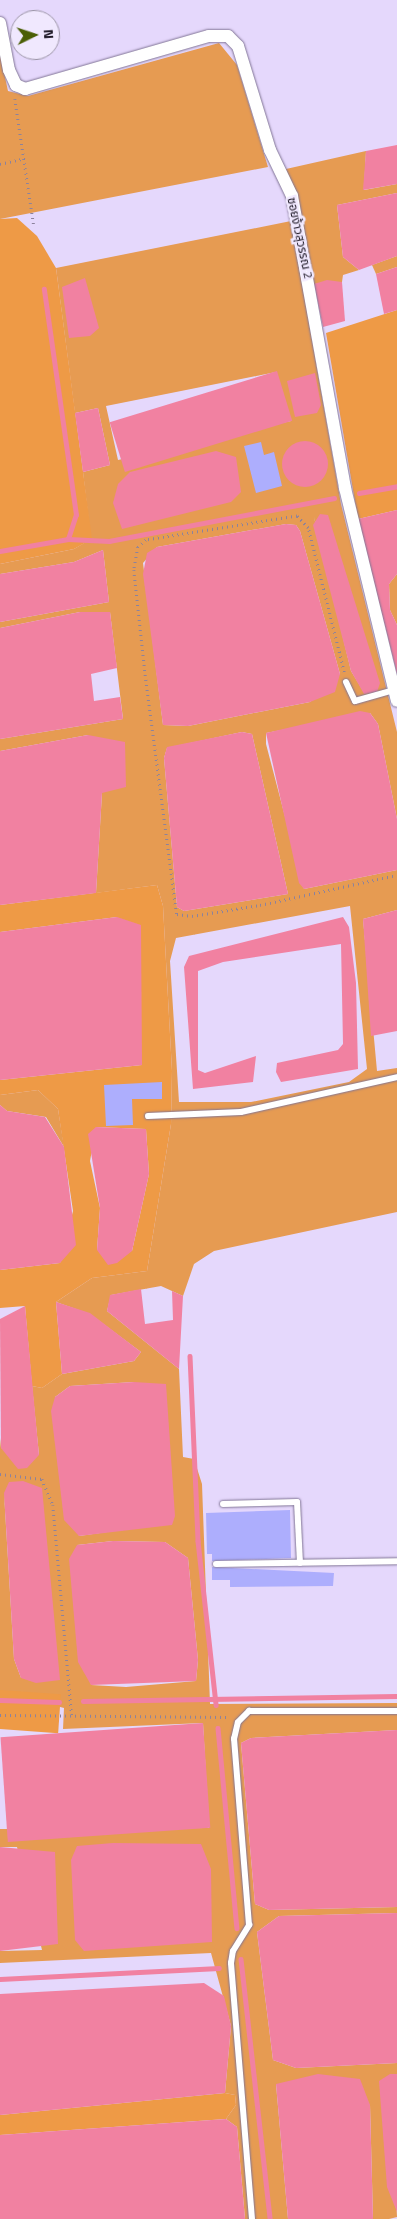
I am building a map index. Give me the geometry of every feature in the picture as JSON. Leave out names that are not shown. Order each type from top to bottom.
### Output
[{"type":"street","points":[[0,23],[8,70],[16,85]]},
{"type":"street","name":"ซอยง้าวสุวรรณ 2","points":[[16,85],[38,87],[209,36],[228,36],[238,46],[270,150],[292,196],[345,488],[396,696]]},
{"type":"lane","points":[[346,682],[355,701],[396,696]]},
{"type":"lane","points":[[148,1116],[241,1112],[397,1077]]},
{"type":"lane","points":[[223,1504],[297,1502],[300,1562]]},
{"type":"lane","points":[[216,1564],[397,1561]]},
{"type":"lane","points":[[252,2219],[231,1963],[233,1952],[249,1925],[234,1739],[243,1717],[249,1711],[397,1712]]},
{"type":"path","points":[[16,85],[14,112],[34,226]]},
{"type":"path","points":[[0,164],[22,159]]},
{"type":"path","points":[[346,682],[308,528],[297,516],[146,540],[138,547],[134,570],[177,914],[192,916],[260,905],[397,875]]},
{"type":"path","points":[[0,1474],[42,1479],[53,1506],[72,1716]]},
{"type":"path","points":[[0,1715],[243,1717]]},
{"type":"shaded area","points":[[219,43],[237,65],[268,167],[0,219],[0,54],[8,91],[28,96]]},
{"type":"shaded area","points":[[397,145],[397,184],[363,190],[366,151]]},
{"type":"shaded area","points":[[366,151],[364,190],[397,184],[397,193],[337,205],[343,257],[359,270],[343,275],[342,282],[314,284],[286,169]]},
{"type":"shaded area","points":[[397,193],[397,256],[359,270],[343,257],[337,205]]},
{"type":"shaded area","points":[[17,218],[37,236],[56,268],[92,539],[74,549],[0,564],[0,219]]},
{"type":"shaded area","points":[[291,221],[341,504],[397,732],[397,819],[378,724],[370,713],[266,733],[266,744],[304,889],[397,870],[397,910],[363,919],[377,1071],[397,1068],[397,1212],[214,1251],[194,1264],[183,1296],[161,1286],[111,1295],[107,1311],[179,1369],[183,1457],[194,1459],[202,1484],[210,1704],[397,1703],[397,1730],[251,1738],[241,1743],[255,1904],[269,1910],[397,1907],[397,1913],[279,1916],[257,1932],[273,2060],[296,2068],[397,2063],[397,2074],[390,2074],[397,2217],[389,2219],[373,2219],[370,2105],[276,2084],[288,2219],[245,2219],[237,2127],[226,2119],[236,2105],[235,2095],[225,2093],[231,2026],[211,1953],[0,1963],[0,1951],[42,1950],[17,1847],[0,1847],[0,1829],[209,1828],[203,1723],[63,1729],[64,1708],[0,1691],[0,1438],[1,1448],[39,1455],[32,1386],[42,1388],[62,1374],[134,1361],[141,1352],[90,1314],[56,1302],[92,1278],[147,1271],[171,1124],[172,1071],[163,906],[157,885],[96,893],[102,793],[88,735],[0,751],[0,739],[123,719],[110,612],[80,612],[0,628],[0,622],[109,602],[103,550],[74,562],[0,574],[0,564],[74,549],[91,539],[83,472],[110,465],[98,408],[75,413],[56,268]],"holes":[[[276,372],[291,421],[118,460],[106,406]],[[314,517],[365,694],[351,671]],[[286,524],[296,525],[300,531],[340,674],[310,702],[188,726],[163,725],[143,563],[157,547]],[[242,732],[252,734],[288,894],[184,911],[177,907],[164,758],[167,748]],[[350,906],[367,1069],[349,1082],[251,1102],[179,1102],[170,961],[176,938]],[[134,1382],[107,1532],[79,1536],[55,1397],[70,1386]],[[4,1493],[21,1678],[14,1659]],[[113,1541],[165,1542],[188,1558],[198,1660],[196,1681],[126,1687],[91,1685],[77,1545]]]},
{"type":"shaded area","points":[[397,256],[397,267],[376,274],[372,265]]},
{"type":"shaded area","points":[[397,267],[397,310],[384,314],[376,274]]},
{"type":"shaded area","points":[[85,278],[99,328],[90,336],[69,338],[62,287]]},
{"type":"shaded area","points":[[327,280],[342,282],[345,321],[323,327],[314,284]]},
{"type":"shaded area","points":[[397,310],[397,510],[358,519],[326,333]]},
{"type":"shaded area","points":[[277,371],[292,421],[125,472],[110,422]]},
{"type":"shaded area","points":[[315,373],[321,405],[317,413],[295,417],[287,381]]},
{"type":"shaded area","points":[[98,408],[110,465],[83,472],[75,413]]},
{"type":"shaded area","points":[[300,441],[310,441],[324,451],[328,464],[324,477],[318,483],[310,487],[300,487],[286,477],[282,469],[282,459],[292,445]]},
{"type":"shaded area","points":[[216,451],[236,457],[241,492],[231,502],[122,529],[113,503],[118,484],[130,472]]},
{"type":"shaded area","points":[[397,510],[397,574],[389,584],[390,610],[397,625],[397,674],[358,519]]},
{"type":"shaded area","points":[[320,514],[328,515],[380,683],[377,692],[364,694],[351,671],[313,525]]},
{"type":"shaded area","points":[[286,524],[296,525],[300,531],[340,674],[335,692],[310,702],[188,726],[163,725],[143,574],[147,553],[157,547]]},
{"type":"shaded area","points":[[103,550],[109,602],[0,622],[0,574],[74,562]]},
{"type":"shaded area","points":[[397,574],[397,625],[390,610],[389,584]]},
{"type":"shaded area","points":[[80,612],[110,612],[117,668],[91,674],[94,701],[120,697],[123,719],[0,739],[0,628]]},
{"type":"shaded area","points":[[360,711],[370,713],[378,724],[397,819],[397,870],[304,889],[299,883],[266,733]]},
{"type":"shaded area","points":[[242,732],[252,734],[288,894],[184,911],[177,907],[164,758],[167,747]]},
{"type":"shaded area","points":[[88,735],[125,742],[126,787],[102,793],[96,893],[0,905],[0,751]]},
{"type":"shaded area","points":[[157,885],[163,906],[172,1071],[171,1124],[147,1271],[92,1278],[56,1302],[62,1374],[42,1388],[32,1386],[25,1306],[0,1308],[0,1270],[60,1263],[73,1211],[58,1109],[38,1090],[0,1095],[0,1080],[142,1065],[117,917],[0,932],[0,905]],"holes":[[[96,1127],[146,1129],[149,1174],[132,1251],[97,1250],[100,1208],[90,1161]]]},
{"type":"shaded area","points":[[397,910],[397,1031],[371,1036],[363,919]]},
{"type":"shaded area","points":[[117,917],[141,925],[142,1065],[0,1080],[0,932]]},
{"type":"shaded area","points":[[343,917],[349,927],[356,983],[358,1069],[281,1082],[276,1072],[277,1063],[338,1050],[343,1044],[341,944],[223,962],[198,971],[198,1070],[205,1073],[256,1056],[253,1082],[193,1089],[184,967],[189,956]]},
{"type":"shaded area","points":[[38,1090],[58,1109],[64,1147],[46,1117],[7,1111],[0,1105],[0,1095]]},
{"type":"shaded area","points":[[0,1105],[7,1111],[45,1117],[64,1147],[76,1245],[60,1263],[0,1270]]},
{"type":"shaded area","points":[[96,1127],[146,1129],[149,1174],[132,1251],[117,1263],[108,1265],[97,1250],[100,1208],[88,1134]]},
{"type":"shaded area","points":[[141,1289],[145,1324],[173,1320],[172,1291],[183,1296],[179,1369],[107,1311],[110,1295]]},
{"type":"shaded area","points":[[56,1302],[90,1313],[141,1352],[134,1361],[62,1374]]},
{"type":"shaded area","points":[[25,1306],[39,1455],[27,1468],[18,1469],[1,1448],[0,1319]]},
{"type":"shaded area","points":[[134,1382],[166,1384],[175,1516],[172,1525],[79,1536],[64,1520],[51,1411],[55,1397],[70,1386]]},
{"type":"shaded area","points":[[23,1481],[42,1488],[60,1680],[36,1683],[21,1678],[14,1659],[4,1493],[9,1482]]},
{"type":"shaded area","points":[[113,1541],[165,1542],[188,1558],[198,1660],[196,1681],[91,1685],[78,1662],[69,1559],[77,1545]]},
{"type":"shaded area","points":[[0,1690],[61,1694],[58,1733],[0,1729]]},
{"type":"shaded area","points":[[203,1723],[210,1828],[8,1842],[0,1737]]},
{"type":"shaded area","points":[[397,1730],[397,1907],[269,1910],[255,1904],[241,1743],[251,1738]]},
{"type":"shaded area","points":[[113,1843],[201,1844],[211,1869],[212,1942],[84,1951],[75,1940],[71,1860],[77,1846]]},
{"type":"shaded area","points":[[0,1847],[55,1852],[58,1944],[0,1951]]},
{"type":"shaded area","points":[[397,1913],[397,2063],[296,2068],[273,2060],[257,1932],[279,1916]]},
{"type":"shaded area","points":[[204,1983],[224,1996],[231,2026],[225,2093],[0,2115],[0,1994]]},
{"type":"shaded area","points":[[318,2074],[360,2079],[370,2105],[373,2219],[288,2219],[276,2084]]},
{"type":"shaded area","points":[[390,2074],[397,2074],[397,2212],[387,2187],[379,2081]]},
{"type":"shaded area","points":[[225,2093],[235,2095],[236,2105],[226,2119],[0,2135],[0,2115]]},
{"type":"shaded area","points":[[226,2119],[237,2127],[245,2219],[0,2219],[0,2135]]},
{"type":"building","points":[[261,442],[264,455],[274,452],[282,486],[256,493],[244,446]]},
{"type":"building","points":[[162,1082],[162,1099],[132,1099],[133,1125],[106,1126],[104,1085]]},
{"type":"building","points":[[290,1510],[291,1558],[212,1561],[212,1554],[207,1554],[206,1513]]},
{"type":"building","points":[[212,1567],[334,1573],[333,1586],[230,1587],[230,1580],[212,1580]]},
{"type":"waterway","points":[[0,551],[68,539],[76,515],[44,289]]},
{"type":"waterway","points":[[359,493],[397,486]]},
{"type":"waterway","points":[[68,539],[109,541],[334,498]]},
{"type":"waterway","points":[[190,1356],[198,1541],[216,1705]]},
{"type":"waterway","points":[[83,1701],[397,1696]]},
{"type":"waterway","points":[[0,1700],[59,1702]]},
{"type":"waterway","points":[[218,1728],[237,1928]]},
{"type":"waterway","points":[[241,1959],[270,2219]]},
{"type":"waterway","points":[[0,1979],[219,1968]]}]
